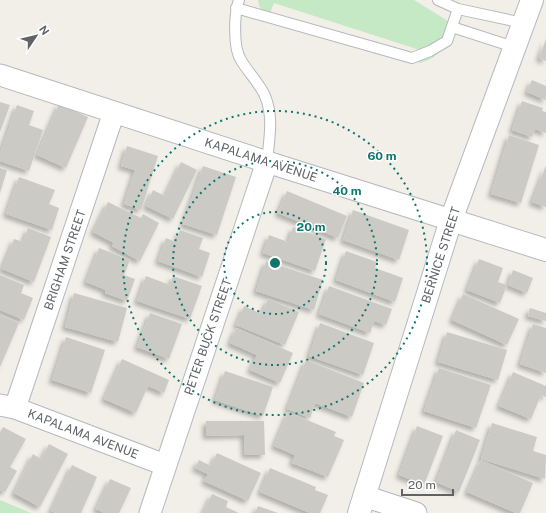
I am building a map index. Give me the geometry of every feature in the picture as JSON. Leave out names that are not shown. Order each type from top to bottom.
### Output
[{"type":"street","name":"BERNICE STREET","points":[[362,505],[451,220],[532,0]]},
{"type":"street","name":"KAPALAMA AVENUE","points":[[0,75],[267,162],[546,250]]},
{"type":"street","name":"BRIGHAM STREET","points":[[8,407],[114,112]]},
{"type":"street","name":"PETER BUCK STREET","points":[[150,513],[267,162]]},
{"type":"street","name":"KAPALAMA AVENUE","points":[[8,407],[165,465]]},
{"type":"street","points":[[362,505],[416,513]]},
{"type":"lane","points":[[438,0],[458,9],[523,23]]},
{"type":"lane","points":[[267,162],[271,116],[264,95],[239,58],[235,35],[238,4],[412,58],[430,51],[446,41],[458,9]]},
{"type":"lane","points":[[452,27],[514,46]]},
{"type":"green space","points":[[258,0],[414,0],[448,21],[444,42],[438,53],[427,61],[419,63],[423,51],[274,3],[270,13],[264,12],[259,6]]},
{"type":"green space","points":[[0,500],[31,513],[0,513]]},
{"type":"building","points":[[546,39],[546,61],[539,58]]},
{"type":"building","points":[[532,80],[546,86],[546,100],[527,92]]},
{"type":"building","points":[[522,101],[543,108],[542,111],[546,112],[546,133],[535,129],[532,137],[512,130]]},
{"type":"building","points":[[0,102],[10,105],[0,132]]},
{"type":"building","points":[[59,104],[88,117],[66,168],[37,155]]},
{"type":"building","points":[[17,105],[34,111],[29,125],[43,130],[29,171],[0,161],[0,154]]},
{"type":"building","points":[[509,135],[539,145],[521,203],[491,194]]},
{"type":"building","points":[[127,146],[158,156],[141,210],[124,204],[135,170],[121,166]]},
{"type":"building","points":[[181,162],[197,170],[173,219],[146,206],[153,190],[165,196]]},
{"type":"building","points":[[546,165],[546,207],[532,202]]},
{"type":"building","points":[[203,166],[236,177],[217,235],[183,224]]},
{"type":"building","points":[[0,168],[7,170],[0,193]]},
{"type":"building","points":[[19,177],[55,190],[49,204],[59,208],[52,230],[6,214]]},
{"type":"building","points":[[287,191],[347,216],[338,238],[278,213]]},
{"type":"building","points":[[108,202],[141,218],[143,214],[159,223],[140,261],[112,246],[114,243],[93,232]]},
{"type":"building","points":[[353,210],[409,230],[399,260],[343,240]]},
{"type":"building","points":[[293,227],[326,239],[315,271],[263,253],[269,235],[288,242]]},
{"type":"building","points":[[28,228],[51,237],[34,282],[2,269],[14,239],[23,242]]},
{"type":"building","points":[[180,230],[203,238],[199,249],[210,253],[202,277],[158,261],[166,238],[176,242]]},
{"type":"building","points":[[99,248],[130,260],[124,275],[135,279],[127,301],[105,293],[106,290],[86,282]]},
{"type":"building","points":[[346,251],[377,262],[375,268],[403,278],[395,302],[336,280]]},
{"type":"building","points":[[479,259],[503,268],[498,282],[507,285],[500,303],[467,290]]},
{"type":"building","points":[[266,261],[323,280],[314,310],[256,291]]},
{"type":"building","points":[[513,270],[533,278],[527,293],[508,285]]},
{"type":"building","points":[[0,275],[24,285],[21,293],[33,298],[24,320],[0,310]]},
{"type":"building","points":[[146,276],[170,285],[173,276],[202,286],[190,319],[137,301]]},
{"type":"building","points":[[329,286],[392,309],[386,325],[374,321],[370,333],[319,314]]},
{"type":"building","points":[[74,293],[127,308],[118,342],[65,327]]},
{"type":"building","points":[[463,294],[519,319],[507,345],[452,320]]},
{"type":"building","points":[[268,299],[299,312],[285,345],[236,325],[244,306],[262,314]]},
{"type":"building","points":[[530,308],[546,313],[546,321],[528,316]]},
{"type":"building","points":[[150,313],[182,324],[169,359],[137,347]]},
{"type":"building","points":[[0,315],[19,323],[0,367]]},
{"type":"building","points":[[320,323],[374,343],[363,375],[309,356]]},
{"type":"building","points":[[533,324],[546,328],[546,373],[520,364]]},
{"type":"building","points":[[236,328],[293,353],[280,383],[250,370],[257,355],[230,343]]},
{"type":"building","points":[[447,332],[507,350],[498,380],[438,362]]},
{"type":"building","points":[[66,337],[105,350],[91,393],[52,380]]},
{"type":"building","points":[[122,359],[169,380],[164,393],[148,386],[136,413],[104,399]]},
{"type":"building","points":[[306,360],[364,383],[352,417],[315,403],[310,418],[287,409]]},
{"type":"building","points":[[439,368],[491,385],[476,428],[424,411]]},
{"type":"building","points":[[225,371],[273,387],[263,416],[215,400]]},
{"type":"building","points":[[513,372],[546,386],[546,397],[541,395],[531,419],[499,406]]},
{"type":"building","points":[[288,412],[336,432],[334,436],[344,440],[328,477],[292,463],[295,455],[274,446]]},
{"type":"building","points":[[206,421],[264,421],[265,455],[245,455],[244,435],[206,436]]},
{"type":"building","points":[[492,423],[537,437],[533,451],[546,455],[545,479],[481,459]]},
{"type":"building","points":[[417,426],[443,436],[424,485],[399,475]]},
{"type":"building","points":[[3,427],[26,439],[10,467],[17,471],[5,492],[0,490],[0,433]]},
{"type":"building","points":[[456,430],[480,440],[459,492],[436,482]]},
{"type":"building","points":[[49,444],[68,454],[40,507],[14,493],[33,454],[41,459]]},
{"type":"building","points":[[217,453],[261,473],[248,501],[204,481],[208,474],[195,468],[199,460],[211,466]]},
{"type":"building","points":[[481,460],[533,483],[520,513],[516,513],[467,492]]},
{"type":"building","points":[[72,465],[97,477],[81,513],[55,513],[51,511]]},
{"type":"building","points":[[270,468],[316,487],[315,490],[328,495],[320,513],[310,513],[260,492]]},
{"type":"building","points":[[110,479],[131,488],[119,513],[104,513],[96,509]]},
{"type":"building","points":[[212,494],[228,501],[226,507],[239,513],[203,513]]},
{"type":"building","points":[[258,506],[278,513],[255,513]]}]
